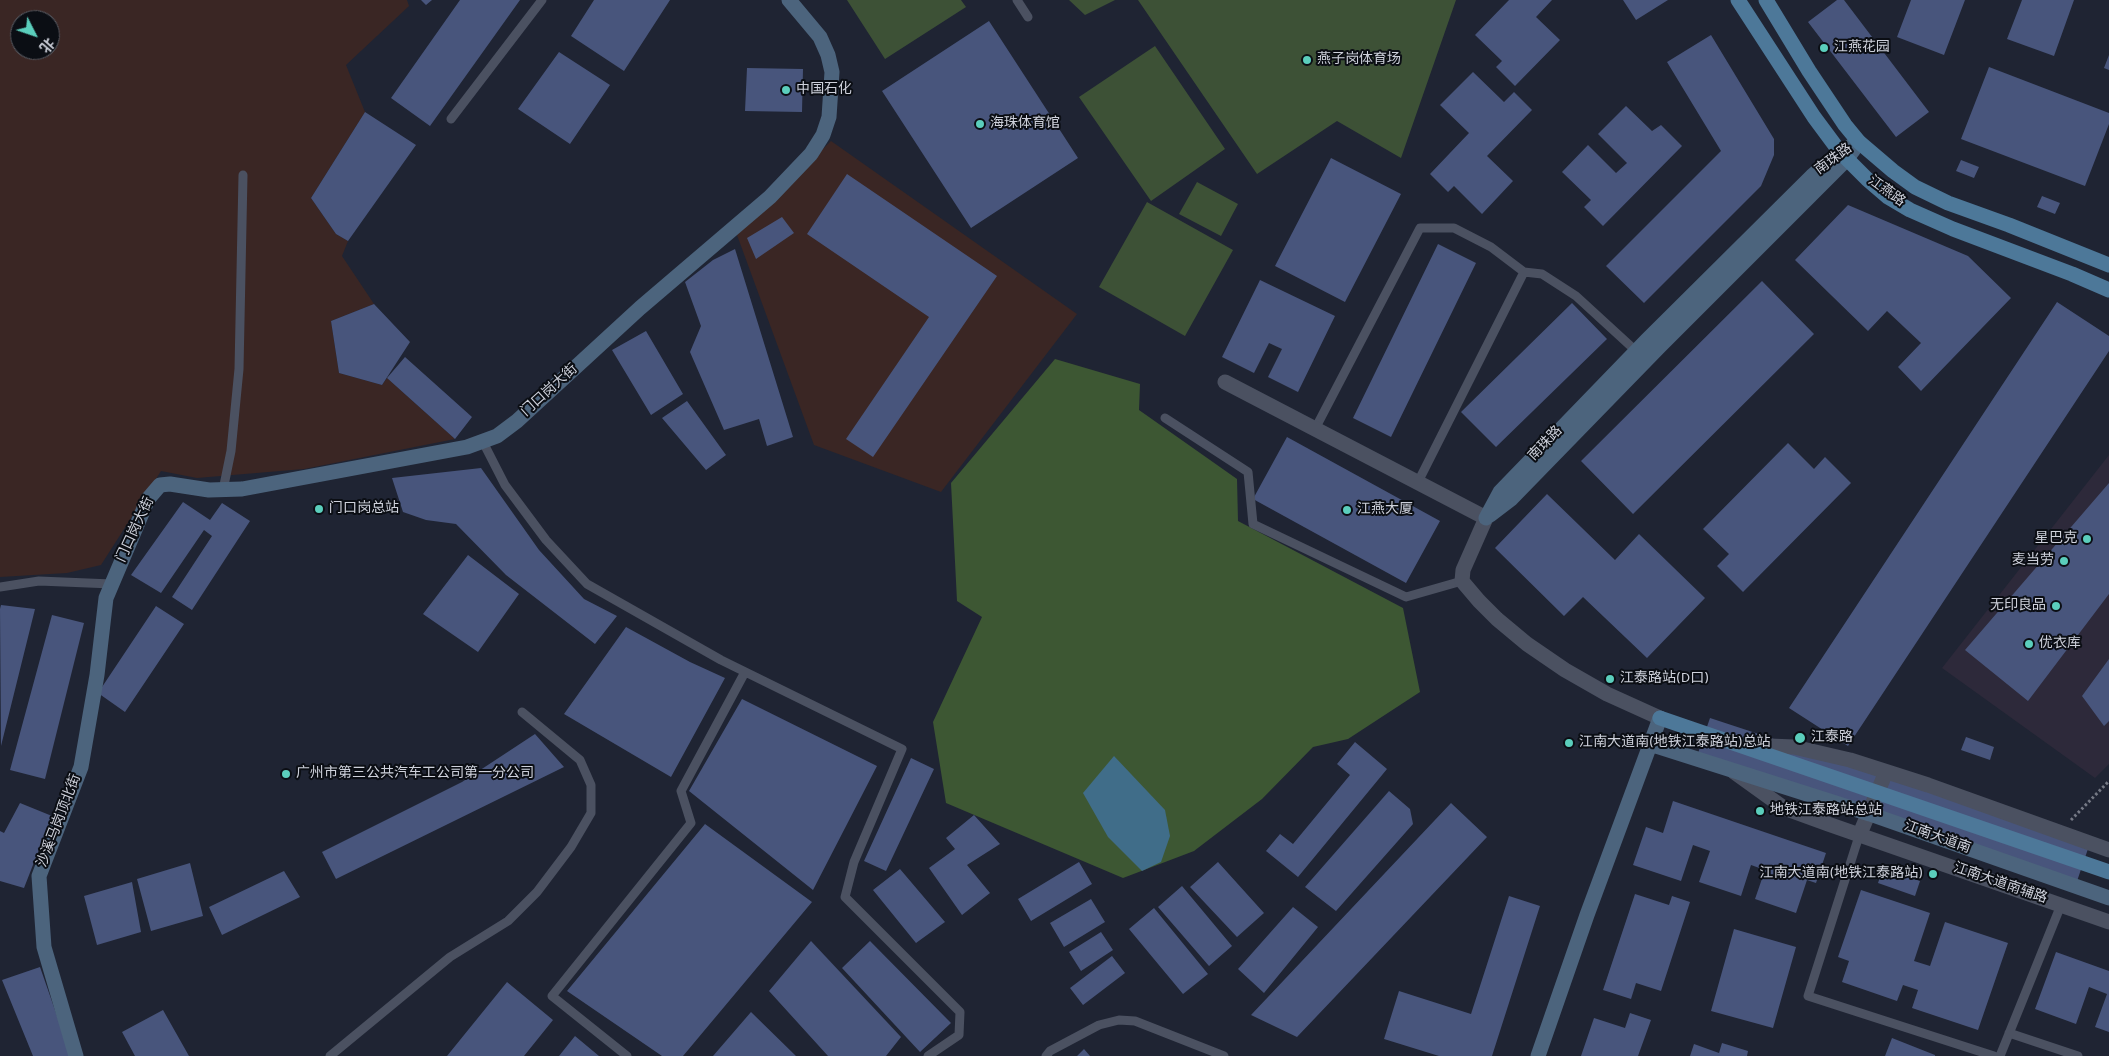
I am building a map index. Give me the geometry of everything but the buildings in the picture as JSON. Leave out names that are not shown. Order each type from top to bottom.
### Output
[{"type":"main road","name":"江燕路","points":[[1738,0],[1814,117],[1843,156],[1888,197],[1910,210],[1962,232],[2109,290]]},
{"type":"main road","name":"江燕路","points":[[1766,0],[1809,71],[1845,125],[1859,142],[1893,171],[1915,187],[1948,203],[2109,265]]},
{"type":"main road","name":"江南大道南","points":[[1660,718],[2109,872]]},
{"type":"street","name":"门口岗大街","points":[[112,584],[148,499],[160,485],[170,484],[223,490],[288,482],[467,447],[497,436],[517,421],[640,308],[770,197],[811,154],[823,135],[829,117],[832,72],[820,37],[789,0]]},
{"type":"street","name":"南珠路","points":[[1486,518],[1511,499],[1843,156],[1859,142]]},
{"type":"street","name":"南珠路","points":[[1486,518],[1500,492],[1636,351],[1812,176],[1843,156]]},
{"type":"street","points":[[1225,382],[1486,518],[1466,560],[1462,581],[1497,619],[1558,665],[1607,694],[1660,718],[1587,915],[1538,1056]]},
{"type":"street","name":"沙溪马岗顶北街","points":[[76,1056],[44,948],[39,876],[81,767],[97,675],[106,598],[112,584]]},
{"type":"street","name":"江南大道南","points":[[1650,744],[1870,814],[2109,898]]},
{"type":"street","points":[[1742,745],[1794,747],[1850,760],[2109,850]]},
{"type":"street","name":"江南大道南辅路","points":[[1730,768],[1784,808],[1859,836],[2109,922]]},
{"type":"street","points":[[1859,836],[1870,814],[1886,772]]},
{"type":"lane","points":[[451,119],[542,0]]},
{"type":"lane","points":[[1017,0],[1028,17]]},
{"type":"lane","points":[[223,490],[231,451],[239,369],[243,175]]},
{"type":"lane","points":[[1316,429],[1420,228],[1454,228],[1491,248],[1524,272],[1542,274],[1576,296],[1636,351]]},
{"type":"lane","points":[[1418,482],[1524,272]]},
{"type":"lane","points":[[1165,418],[1248,472],[1253,524],[1406,597],[1462,581]]},
{"type":"lane","points":[[483,442],[505,485],[546,540],[587,584],[745,672],[902,749],[854,862],[845,897],[960,1012],[959,1035],[928,1056]]},
{"type":"lane","points":[[0,587],[39,581],[112,584]]},
{"type":"lane","points":[[627,1056],[552,996],[692,823],[681,791],[745,672]]},
{"type":"lane","points":[[330,1056],[450,957],[508,921],[537,892],[571,847],[591,813],[591,785],[580,760],[522,712]]},
{"type":"lane","points":[[1859,836],[1808,996],[1994,1056]]},
{"type":"lane","points":[[2000,1056],[2061,905]]},
{"type":"lane","points":[[1046,1056],[1050,1051],[1099,1025],[1119,1020],[1134,1021],[1224,1056]]},
{"type":"lane","points":[[2009,1033],[2078,1056]]},
{"type":"path","points":[[2059,832],[2109,781]]},
{"type":"shaded area","points":[[0,0],[407,0],[409,6],[346,65],[365,112],[311,198],[336,234],[348,241],[342,256],[374,304],[331,321],[339,373],[382,385],[387,378],[455,439],[304,469],[197,478],[161,471],[101,565],[67,573],[0,577]]},
{"type":"shaded area","points":[[831,141],[1077,314],[941,492],[814,445],[737,235]]},
{"type":"shaded area","points":[[2109,455],[2109,764],[2095,778],[1942,668]]},
{"type":"green space","points":[[847,0],[961,0],[966,7],[885,59]]},
{"type":"green space","points":[[1069,0],[1115,0],[1085,15]]},
{"type":"green space","name":"燕子岗体育场","points":[[1138,0],[1456,0],[1401,158],[1337,121],[1257,174]]},
{"type":"green space","points":[[1155,46],[1225,149],[1151,201],[1079,97]]},
{"type":"green space","points":[[1197,182],[1238,204],[1221,236],[1179,214]]},
{"type":"green space","points":[[1147,202],[1233,250],[1185,336],[1099,287]]},
{"type":"green space","points":[[1055,359],[1140,384],[1139,410],[1237,479],[1238,521],[1403,608],[1420,692],[1348,739],[1313,747],[1262,799],[1194,851],[1123,878],[946,803],[933,722],[982,617],[957,601],[951,483]]},
{"type":"water","points":[[1114,756],[1165,810],[1170,836],[1161,862],[1142,871],[1108,837],[1083,793]]},
{"type":"place","name":"江燕花园","points":[[1824,48]]},
{"type":"place","name":"燕子岗体育场","points":[[1307,60]]},
{"type":"place","name":"中国石化","points":[[786,90]]},
{"type":"place","name":"海珠体育馆","points":[[980,124]]},
{"type":"place","name":"门口岗总站","points":[[319,509]]},
{"type":"place","name":"江燕大厦","points":[[1347,510]]},
{"type":"place","name":"星巴克","points":[[2087,539]]},
{"type":"place","name":"麦当劳","points":[[2064,561]]},
{"type":"place","name":"无印良品","points":[[2056,606]]},
{"type":"place","name":"优衣库","points":[[2029,644]]},
{"type":"place","name":"江泰路站(D口)","points":[[1610,679]]},
{"type":"place","name":"江泰路","points":[[1800,738]]},
{"type":"place","name":"江南大道南(地铁江泰路站)总站","points":[[1569,743]]},
{"type":"place","name":"广州市第三公共汽车工公司第一分公司","points":[[286,774]]},
{"type":"place","name":"地铁江泰路站总站","points":[[1760,811]]},
{"type":"place","name":"江南大道南(地铁江泰路站)","points":[[1933,874]]}]
